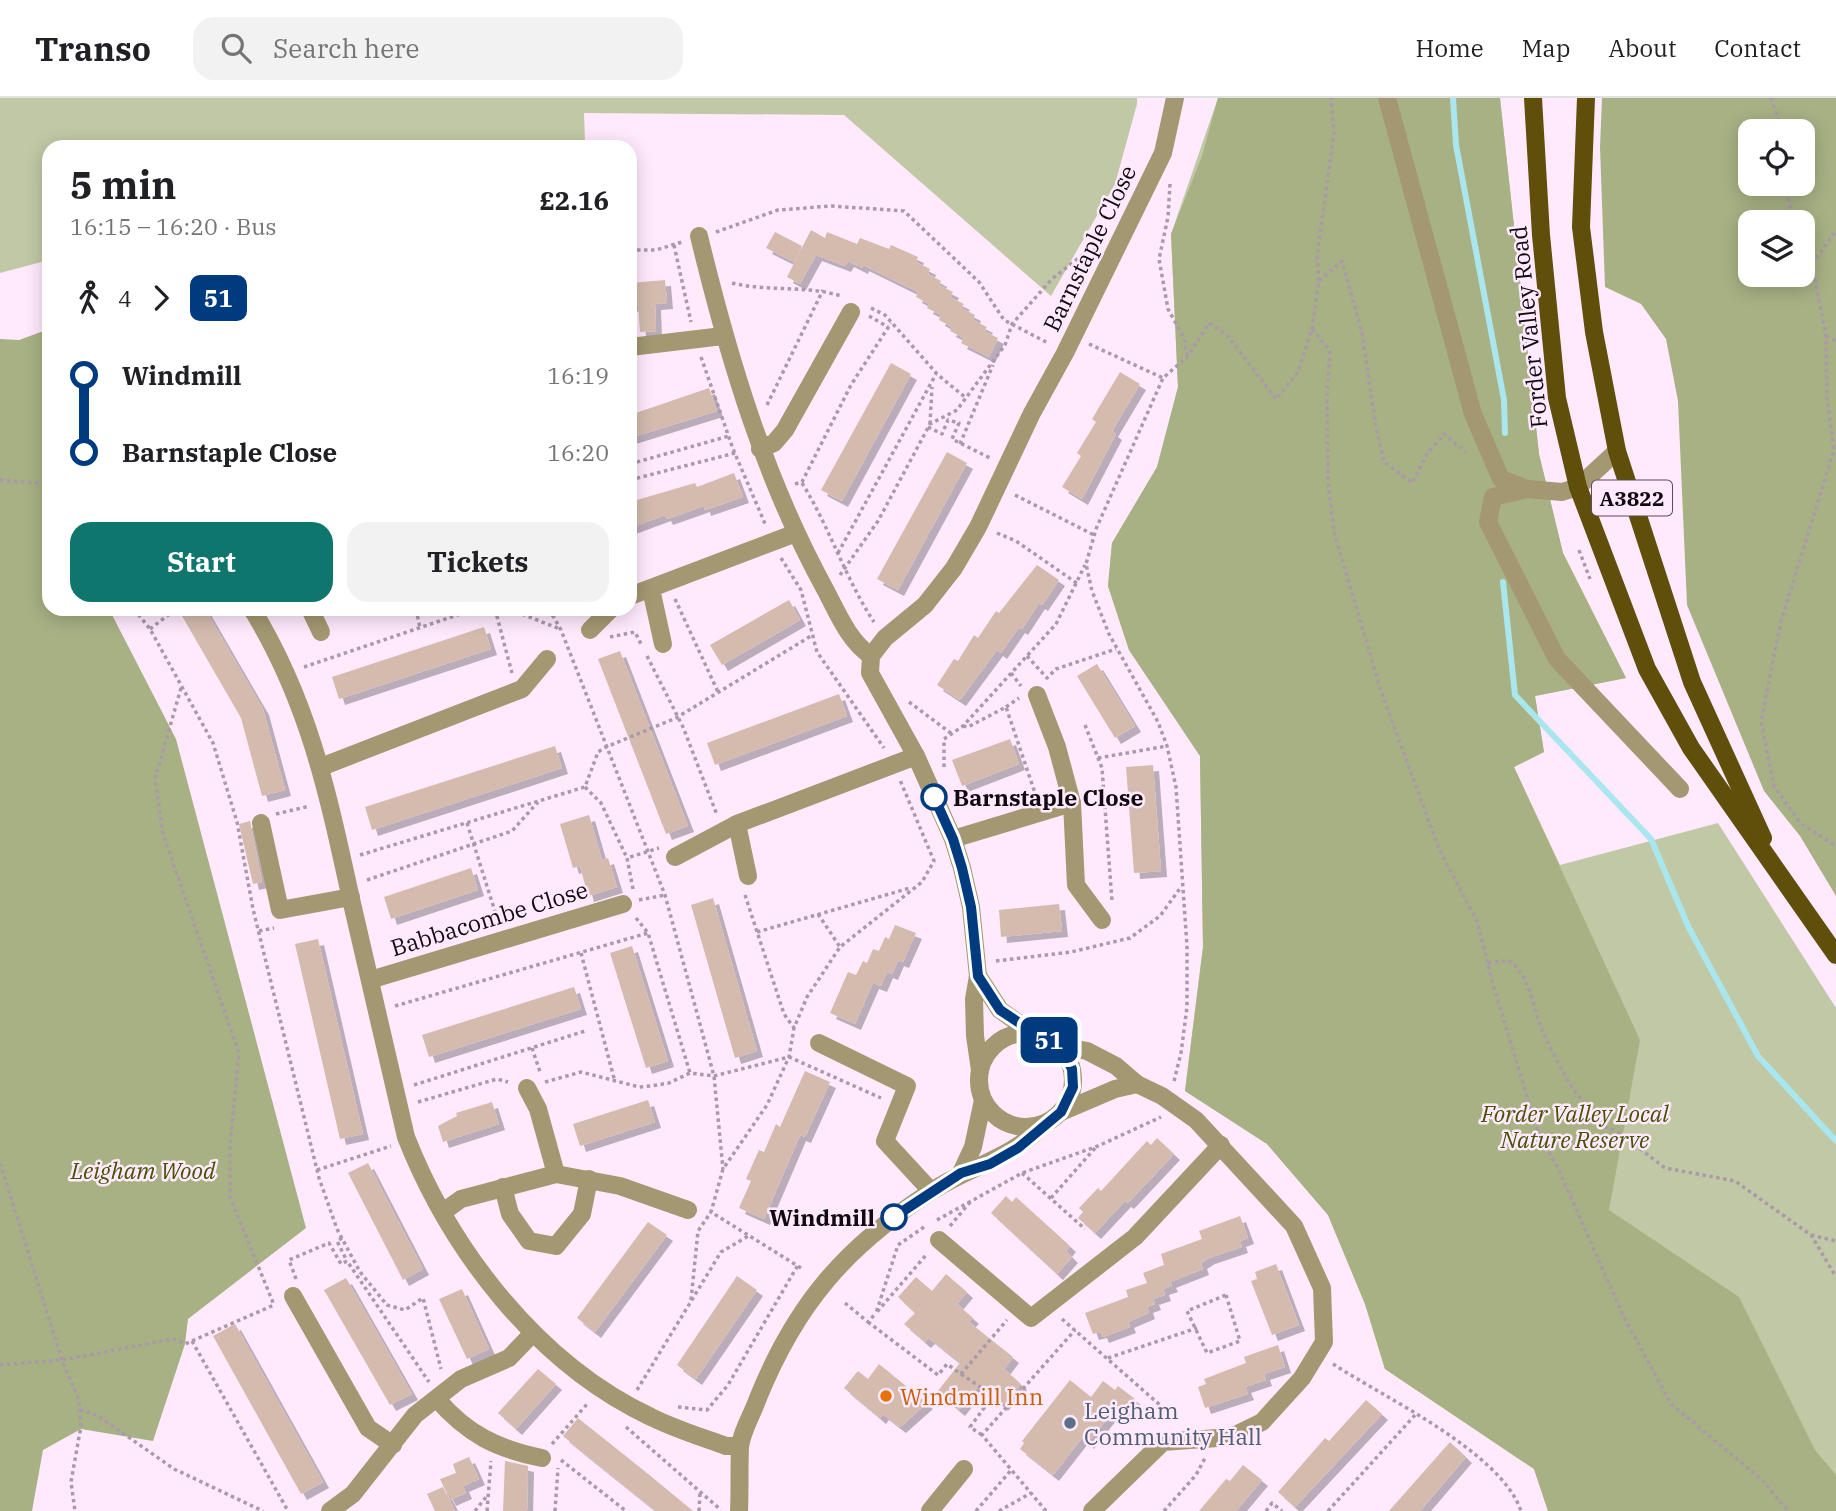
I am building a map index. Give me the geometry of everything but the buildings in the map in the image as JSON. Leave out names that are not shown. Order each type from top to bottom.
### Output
[{"type":"main road","name":"Forder Valley Road","points":[[1533,98],[1541,235],[1557,398],[1578,486],[1647,669],[1691,748],[1836,956]]},
{"type":"main road","name":"Forder Valley Road","points":[[1586,98],[1581,227],[1594,332],[1617,451],[1692,682],[1779,876]]},
{"type":"street","name":"Barnstaple Close","points":[[871,656],[885,638],[925,605],[954,568],[979,525],[1160,160],[1175,98]]},
{"type":"street","points":[[1387,98],[1473,414],[1502,479],[1527,489],[1562,492],[1578,486],[1617,451]]},
{"type":"street","points":[[699,236],[723,336],[760,449],[796,533],[827,594],[847,630],[871,656],[870,673],[916,756],[953,839],[971,907],[977,970],[974,999],[975,1037],[983,1100],[973,1147],[961,1173]]},
{"type":"street","points":[[760,449],[774,443],[785,430],[851,312]]},
{"type":"street","points":[[637,346],[723,336]]},
{"type":"street","points":[[1527,489],[1493,497],[1488,522],[1557,659],[1680,789]]},
{"type":"street","points":[[637,594],[796,533]]},
{"type":"street","points":[[659,586],[663,644]]},
{"type":"street","name":"Babbacombe Close","points":[[256,616],[300,699],[321,768],[408,1140],[422,1175],[443,1212],[478,1268],[533,1333],[602,1388],[649,1416],[687,1433],[726,1446],[740,1446]]},
{"type":"street","points":[[313,616],[321,632]]},
{"type":"street","points":[[585,636],[604,616]]},
{"type":"street","points":[[321,768],[517,692],[547,659]]},
{"type":"street","points":[[1037,695],[1057,747],[1072,803],[1076,885],[1109,918]]},
{"type":"street","points":[[675,857],[730,827],[916,756]]},
{"type":"street","points":[[953,839],[1072,803]]},
{"type":"street","points":[[258,820],[280,910],[350,891]]},
{"type":"street","points":[[730,827],[746,885]]},
{"type":"street","name":"Babbacombe Close","points":[[370,980],[623,904]]},
{"type":"street","points":[[977,970],[1000,1010],[1034,1034],[1057,1045],[1087,1051],[1116,1066],[1137,1084],[1168,1100],[1196,1120],[1222,1145],[1294,1226],[1322,1288],[1324,1342],[1302,1378],[1262,1422],[1231,1437],[1201,1437],[1163,1442],[1092,1511]]},
{"type":"street","points":[[980,1070],[996,1044],[1014,1035],[1034,1034]]},
{"type":"street","points":[[819,1043],[907,1086],[885,1141],[931,1191]]},
{"type":"street","points":[[1057,1045],[1068,1060],[1073,1077],[1070,1096],[1061,1112]]},
{"type":"street","points":[[739,1511],[740,1446],[783,1341],[805,1305],[835,1269],[876,1230],[931,1191],[961,1173],[990,1164],[1018,1148],[1061,1112],[1115,1089],[1137,1084]]},
{"type":"street","points":[[527,1088],[538,1109],[556,1174]]},
{"type":"street","points":[[983,1100],[996,1116],[1014,1126],[1044,1124]]},
{"type":"street","points":[[939,1240],[1031,1318],[1135,1237],[1222,1145]]},
{"type":"street","points":[[443,1212],[461,1199],[556,1174],[589,1179],[688,1210]]},
{"type":"street","points":[[503,1187],[510,1214],[529,1241],[556,1246],[582,1214],[589,1179]]},
{"type":"street","points":[[293,1296],[368,1428],[393,1445]]},
{"type":"street","points":[[330,1511],[353,1494],[415,1415],[461,1379],[509,1358],[533,1333]]},
{"type":"street","points":[[441,1396],[457,1423],[492,1443],[508,1451],[550,1458]]},
{"type":"street","points":[[930,1511],[964,1469]]},
{"type":"path","points":[[948,775],[943,764],[944,739],[963,726],[1056,624],[1078,584],[1094,535],[1163,378],[1187,357],[1209,323],[1227,335],[1276,399],[1298,372],[1312,329],[1319,281],[1317,256],[1334,134],[1331,98]]},
{"type":"path","points":[[1772,98],[1778,119]]},
{"type":"path","points":[[1160,160],[1170,178],[1168,217],[1159,259],[1168,309],[1184,338],[1187,357]]},
{"type":"path","points":[[637,250],[656,250],[735,228],[778,210],[832,206],[904,211],[979,282],[1004,320],[1065,353]]},
{"type":"path","points":[[1815,260],[1836,231]]},
{"type":"path","points":[[929,425],[957,410],[1005,345],[1012,324],[1052,279],[1086,252],[1118,244]]},
{"type":"path","points":[[1319,281],[1342,261],[1362,333],[1384,461],[1412,483],[1427,454],[1444,434],[1459,443],[1474,460]]},
{"type":"path","points":[[1815,279],[1826,336],[1827,400],[1834,450],[1781,621],[1760,722],[1774,786],[1800,822],[1836,846]]},
{"type":"path","points":[[754,431],[822,290]]},
{"type":"path","points":[[777,488],[802,482],[851,385],[891,323]]},
{"type":"path","points":[[1312,329],[1330,351],[1327,396],[1328,483],[1334,532],[1381,691],[1439,849],[1477,920],[1539,1135],[1557,1166],[1623,1315],[1671,1404],[1762,1480],[1788,1511]]},
{"type":"path","points":[[1073,336],[1163,378]]},
{"type":"path","points":[[1826,336],[1836,341]]},
{"type":"path","points":[[960,444],[996,357]]},
{"type":"path","points":[[838,553],[937,374]]},
{"type":"path","points":[[827,594],[878,521],[929,425],[932,386]]},
{"type":"path","points":[[929,425],[942,434],[948,420],[960,423],[952,439],[1007,466]]},
{"type":"path","points":[[637,462],[729,436]]},
{"type":"path","points":[[637,478],[735,453]]},
{"type":"path","points":[[0,480],[42,483]]},
{"type":"path","points":[[802,482],[819,510],[843,570],[885,638]]},
{"type":"path","points":[[997,486],[1094,535]]},
{"type":"path","points":[[979,525],[1016,541],[1078,584]]},
{"type":"path","points":[[876,1312],[898,1245],[911,1234],[1022,1173],[1098,1146],[1166,1115],[1181,1053],[1187,1007],[1187,946],[1176,787],[1167,746],[1158,722],[1116,649],[1092,591],[1086,564]]},
{"type":"path","points":[[659,586],[718,692]]},
{"type":"path","points":[[140,616],[150,629],[213,743],[237,822],[253,909],[317,1170],[342,1238],[360,1272],[387,1306],[405,1310],[423,1298],[441,1396]]},
{"type":"path","points":[[150,629],[167,616]]},
{"type":"path","points":[[417,616],[420,628]]},
{"type":"path","points":[[288,673],[455,616]]},
{"type":"path","points":[[497,616],[517,692]]},
{"type":"path","points":[[526,616],[561,630]]},
{"type":"path","points":[[553,616],[561,630],[665,895],[714,1076],[723,1169]]},
{"type":"path","points":[[608,637],[635,632],[730,827]]},
{"type":"path","points":[[567,646],[585,636]]},
{"type":"path","points":[[585,787],[598,752],[676,718],[811,636]]},
{"type":"path","points":[[1027,656],[1046,678],[1056,669],[1116,649]]},
{"type":"path","points":[[182,686],[155,779],[163,834],[239,1053],[230,1146],[230,1197],[274,1304]]},
{"type":"path","points":[[963,726],[968,727],[1006,707],[1041,812]]},
{"type":"path","points":[[1085,725],[1102,768],[1109,918],[1114,941]]},
{"type":"path","points":[[1098,758],[1167,746]]},
{"type":"path","points":[[343,860],[585,787]]},
{"type":"path","points":[[585,787],[601,803],[627,858],[635,886],[623,904]]},
{"type":"path","points":[[350,891],[512,831],[539,801]]},
{"type":"path","points":[[237,822],[258,820],[329,802]]},
{"type":"path","points":[[467,823],[504,939]]},
{"type":"path","points":[[627,858],[665,847],[675,857]]},
{"type":"path","points":[[746,885],[757,932],[784,1014],[794,1028]]},
{"type":"path","points":[[977,970],[1130,938],[1160,916],[1182,885]]},
{"type":"path","points":[[757,932],[914,887]]},
{"type":"path","points":[[623,904],[665,895]]},
{"type":"path","points":[[623,904],[648,933],[690,1073]]},
{"type":"path","points":[[818,914],[840,947]]},
{"type":"path","points":[[377,1011],[648,933]]},
{"type":"path","points":[[581,953],[615,1082]]},
{"type":"path","points":[[1488,963],[1508,960],[1520,968],[1537,1009],[1541,1028],[1572,1087],[1590,1107],[1595,1123],[1618,1132],[1665,1168],[1735,1181],[1811,1235],[1836,1241]]},
{"type":"path","points":[[398,1099],[585,1031]]},
{"type":"path","points":[[398,1099],[498,1079],[527,1088],[582,1072],[615,1082],[652,1086],[669,1083],[690,1073],[714,1076],[789,1057],[899,1106]]},
{"type":"path","points":[[317,1170],[408,1140]]},
{"type":"path","points":[[1051,1198],[1098,1146]]},
{"type":"path","points":[[0,1163],[80,1409],[81,1426],[72,1482],[75,1511]]},
{"type":"path","points":[[1022,1173],[1084,1228]]},
{"type":"path","points":[[868,1322],[971,1201]]},
{"type":"path","points":[[691,1303],[698,1231],[711,1212]]},
{"type":"path","points":[[648,1397],[636,1392],[721,1252],[751,1235]]},
{"type":"path","points":[[1811,1235],[1836,1277]]},
{"type":"path","points":[[342,1238],[337,1241],[346,1261],[441,1396]]},
{"type":"path","points":[[0,1365],[62,1360],[174,1339],[185,1344],[293,1296],[297,1281],[289,1261],[329,1243],[341,1264],[346,1261]]},
{"type":"path","points":[[671,1406],[707,1410],[728,1385],[797,1265]]},
{"type":"path","points":[[1226,1295],[1240,1341],[1207,1353],[1197,1328],[1187,1311],[1226,1295]]},
{"type":"path","points":[[845,1303],[938,1374],[947,1364],[982,1388],[976,1399],[984,1408],[970,1427],[982,1435],[1046,1511]]},
{"type":"path","points":[[1046,1307],[1201,1437],[1203,1466],[1164,1511]]},
{"type":"path","points":[[1108,1358],[1197,1328]]},
{"type":"path","points":[[982,1435],[1075,1330]]},
{"type":"path","points":[[961,1374],[990,1340]]},
{"type":"path","points":[[192,1341],[288,1511]]},
{"type":"path","points":[[1317,1353],[1433,1422],[1511,1490],[1521,1511]]},
{"type":"path","points":[[555,1511],[550,1458],[552,1445],[602,1388]]},
{"type":"path","points":[[80,1409],[97,1415],[174,1469],[263,1511]]},
{"type":"path","points":[[1328,1511],[1416,1414]]},
{"type":"path","points":[[622,1423],[722,1511]]},
{"type":"path","points":[[487,1511],[492,1443]]},
{"type":"path","points":[[550,1458],[626,1511]]},
{"type":"path","points":[[976,1511],[1012,1469]]},
{"type":"path","points":[[699,1511],[700,1491]]},
{"type":"path","points":[[999,1511],[1031,1493]]},
{"type":"path","points":[[475,1511],[488,1495]]},
{"type":"path","points":[[1265,1511],[1272,1503],[1282,1511]]},
{"type":"green space","points":[[0,98],[1137,98],[1115,184],[1051,296],[844,115],[584,113],[585,140],[42,140],[42,262],[0,273]]},
{"type":"green space","name":"Forder Valley Local Nature Reserve","points":[[1218,98],[1500,98],[1539,454],[1563,553],[1626,678],[1535,696],[1544,752],[1514,767],[1560,865],[1718,823],[1836,1008],[1836,1511],[1548,1511],[1534,1469],[1385,1369],[1365,1304],[1328,1215],[1267,1144],[1185,1091],[1203,947],[1200,756],[1129,650],[1108,586],[1112,543],[1157,467],[1178,387],[1171,234]]},
{"type":"green space","name":"Forder Valley Local Nature Reserve","points":[[1218,98],[1500,98],[1539,454],[1563,553],[1626,678],[1535,696],[1544,752],[1514,767],[1640,1040],[1609,1210],[1739,1297],[1815,1450],[1836,1475],[1836,1511],[1548,1511],[1534,1469],[1385,1369],[1365,1304],[1328,1215],[1267,1144],[1185,1091],[1203,947],[1200,756],[1129,650],[1108,586],[1112,543],[1157,467],[1178,387],[1171,234],[1202,156]]},
{"type":"green space","points":[[1602,98],[1836,98],[1836,896],[1800,836],[1764,791],[1687,605],[1678,401],[1666,339],[1641,304],[1605,287],[1600,147]]},
{"type":"green space","name":"Leigham Wood","points":[[42,332],[42,616],[113,616],[176,739],[306,1228],[188,1319],[185,1344],[153,1441],[81,1429],[43,1450],[32,1511],[0,1511],[0,339],[19,340]]},
{"type":"waterway","points":[[1453,98],[1456,145],[1504,400],[1505,433]]},
{"type":"waterway","points":[[1503,582],[1515,695],[1651,839],[1688,926],[1758,1056],[1836,1141]]},
{"type":"bus line","name":"51","points":[[894,1217],[961,1173],[990,1164],[1018,1148],[1061,1112],[1073,1087],[1072,1069],[1063,1052],[1050,1040],[1034,1034],[1000,1010],[978,976],[971,907],[962,868],[953,839],[934,797]]},
{"type":"place","name":"Barnstaple Close","points":[[934,797]]},
{"type":"place","name":"Windmill","points":[[894,1217]]},
{"type":"place","name":"Windmill Inn","points":[[886,1396]]},
{"type":"place","name":"Leigham Community Hall","points":[[1070,1423]]}]
